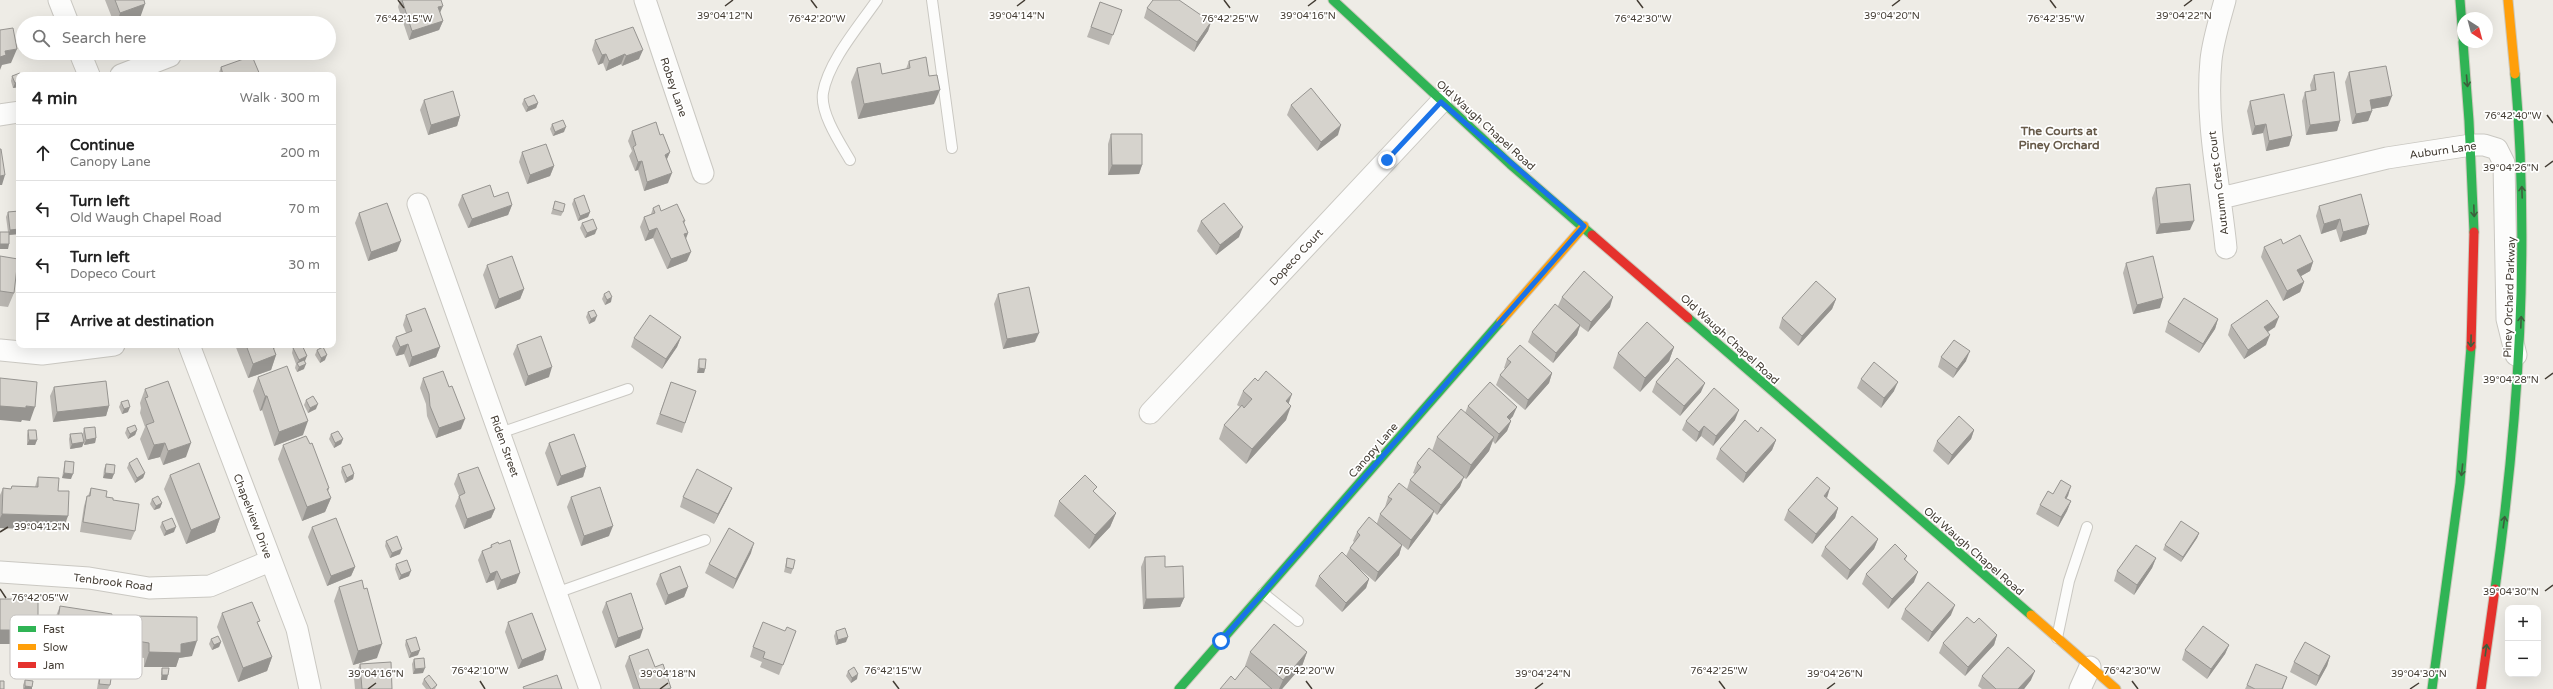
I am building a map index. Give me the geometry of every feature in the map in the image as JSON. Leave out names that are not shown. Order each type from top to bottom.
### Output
[{"type":"street","points":[[59,0],[65,16]]},
{"type":"street","name":"Robey Lane","points":[[645,0],[703,173]]},
{"type":"street","name":"Old Waugh Chapel Road","points":[[1333,0],[1441,102],[1788,406],[2116,689]]},
{"type":"street","name":"Autumn Crest Court","points":[[2225,0],[2212,59],[2212,137],[2221,198],[2226,248]]},
{"type":"street","points":[[2460,0],[2461,12]]},
{"type":"street","name":"Piney Orchard Parkway","points":[[2481,689],[2511,465],[2519,366],[2523,221],[2517,98],[2508,0]]},
{"type":"street","points":[[2432,689],[2462,473],[2471,358],[2474,229],[2471,145],[2463,48]]},
{"type":"street","points":[[83,60],[88,72]]},
{"type":"street","points":[[129,72],[160,60]]},
{"type":"street","name":"Dopeco Court","points":[[1150,413],[1441,102]]},
{"type":"street","points":[[0,115],[16,112]]},
{"type":"street","name":"Auburn Lane","points":[[2221,198],[2387,158],[2471,145],[2484,145],[2496,149],[2504,163],[2507,319],[2519,366]]},
{"type":"street","name":"Riden Street","points":[[418,204],[590,689]]},
{"type":"street","name":"Canopy Lane","points":[[1179,689],[1584,226]]},
{"type":"street","points":[[0,350],[42,354],[90,348]]},
{"type":"street","name":"Chapelview Drive","points":[[190,348],[297,629],[310,689]]},
{"type":"street","name":"Tenbrook Road","points":[[0,572],[89,578],[149,588],[210,586],[270,561]]},
{"type":"street","points":[[2080,689],[2090,667]]},
{"type":"lane","points":[[850,160],[829,124],[823,94],[833,66],[877,0]]},
{"type":"lane","points":[[932,0],[952,148]]},
{"type":"lane","points":[[500,433],[628,388]]},
{"type":"lane","points":[[2056,638],[2068,581],[2087,527]]},
{"type":"lane","points":[[556,593],[705,540]]},
{"type":"lane","points":[[1263,593],[1298,621]]},
{"type":"building","points":[[115,0],[144,0],[145,4],[120,13]]},
{"type":"building","points":[[402,0],[441,0],[443,6],[438,7],[443,21],[412,31]]},
{"type":"building","points":[[1153,0],[1179,0],[1211,22],[1197,42],[1147,8]]},
{"type":"building","points":[[1100,2],[1122,10],[1113,35],[1091,27]]},
{"type":"building","points":[[633,27],[643,50],[626,56],[625,54],[609,61],[606,54],[602,55],[595,40]]},
{"type":"building","points":[[13,28],[16,49],[5,51],[6,55],[0,57],[0,30]]},
{"type":"building","points":[[926,57],[929,76],[937,75],[940,90],[864,104],[857,68],[880,63],[882,74],[910,68],[909,61]]},
{"type":"building","points":[[241,60],[254,60],[259,72],[222,72],[221,67]]},
{"type":"building","points":[[2386,66],[2392,96],[2370,100],[2372,111],[2356,114],[2349,72]]},
{"type":"building","points":[[2334,72],[2340,121],[2310,125],[2305,92],[2316,90],[2314,75]]},
{"type":"building","points":[[16,74],[16,83],[15,83],[12,76]]},
{"type":"building","points":[[1311,88],[1341,125],[1321,142],[1291,105]]},
{"type":"building","points":[[453,91],[460,116],[431,125],[424,100]]},
{"type":"building","points":[[2284,94],[2292,136],[2269,141],[2266,124],[2255,126],[2250,101]]},
{"type":"building","points":[[534,95],[538,103],[528,107],[524,99]]},
{"type":"building","points":[[563,120],[566,127],[555,132],[552,124]]},
{"type":"building","points":[[656,122],[660,135],[663,134],[670,152],[665,155],[672,173],[647,182],[642,161],[638,162],[633,147],[636,145],[632,131]]},
{"type":"building","points":[[1111,134],[1142,134],[1142,165],[1112,165]]},
{"type":"building","points":[[546,144],[554,166],[530,175],[522,152]]},
{"type":"building","points":[[0,149],[5,175],[0,176]]},
{"type":"building","points":[[2190,184],[2194,221],[2160,224],[2156,188]]},
{"type":"building","points":[[490,185],[494,197],[508,192],[512,205],[472,219],[462,195]]},
{"type":"building","points":[[2361,194],[2369,225],[2343,232],[2340,219],[2324,224],[2319,206]]},
{"type":"building","points":[[584,195],[590,212],[580,216],[574,199]]},
{"type":"building","points":[[555,201],[565,204],[563,212],[553,209]]},
{"type":"building","points":[[387,203],[401,241],[371,252],[359,213]]},
{"type":"building","points":[[1224,203],[1243,227],[1220,245],[1201,221]]},
{"type":"building","points":[[677,204],[685,221],[683,221],[688,233],[684,234],[691,252],[671,259],[657,228],[649,231],[644,217],[655,213],[653,208],[659,205],[661,211]]},
{"type":"building","points":[[16,211],[16,229],[10,230],[8,212]]},
{"type":"building","points":[[593,219],[597,229],[587,233],[582,223]]},
{"type":"building","points":[[0,232],[9,232],[9,244],[0,244]]},
{"type":"building","points":[[2300,235],[2313,262],[2297,270],[2304,282],[2287,291],[2264,247],[2281,239],[2283,244]]},
{"type":"building","points":[[0,256],[16,259],[14,293],[0,291]]},
{"type":"building","points":[[512,256],[524,289],[499,299],[487,265]]},
{"type":"building","points":[[2153,256],[2163,298],[2137,305],[2126,263]]},
{"type":"building","points":[[1584,271],[1613,297],[1591,322],[1562,297]]},
{"type":"building","points":[[1816,281],[1836,299],[1802,336],[1782,318]]},
{"type":"building","points":[[1029,287],[1039,333],[1007,339],[998,294]]},
{"type":"building","points":[[609,291],[612,297],[607,300],[604,294]]},
{"type":"building","points":[[2184,298],[2218,319],[2203,344],[2168,322]]},
{"type":"building","points":[[2267,300],[2279,317],[2264,327],[2270,335],[2248,350],[2231,325]]},
{"type":"building","points":[[1555,304],[1580,325],[1556,353],[1532,332]]},
{"type":"building","points":[[425,308],[440,347],[412,357],[408,344],[400,347],[396,337],[412,331],[406,315]]},
{"type":"building","points":[[594,310],[597,316],[591,319],[588,312]]},
{"type":"building","points":[[650,315],[681,337],[666,359],[634,338]]},
{"type":"building","points":[[1647,322],[1674,347],[1645,378],[1618,353]]},
{"type":"building","points":[[541,336],[552,367],[528,376],[517,345]]},
{"type":"building","points":[[1954,340],[1970,351],[1957,369],[1941,357]]},
{"type":"building","points":[[1520,345],[1552,373],[1528,400],[1500,375],[1511,362],[1507,359]]},
{"type":"building","points":[[247,348],[273,348],[276,355],[253,364]]},
{"type":"building","points":[[293,348],[303,348],[307,356],[299,360]]},
{"type":"building","points":[[324,348],[327,355],[321,358],[317,350]]},
{"type":"building","points":[[1677,358],[1705,383],[1684,406],[1656,382]]},
{"type":"building","points":[[699,359],[706,359],[705,369],[699,368]]},
{"type":"building","points":[[304,360],[306,364],[299,367],[297,363]]},
{"type":"building","points":[[1874,362],[1898,382],[1884,398],[1861,379]]},
{"type":"building","points":[[287,366],[308,421],[279,432],[267,396],[265,396],[258,377]]},
{"type":"building","points":[[443,371],[449,387],[452,386],[465,419],[439,428],[430,406],[429,394],[423,378]]},
{"type":"building","points":[[1266,371],[1292,394],[1286,401],[1291,406],[1252,449],[1224,425],[1242,405],[1244,408],[1252,399],[1243,391],[1255,378],[1258,381]]},
{"type":"building","points":[[0,378],[37,382],[35,407],[26,406],[26,408],[0,406]]},
{"type":"building","points":[[106,381],[109,406],[57,412],[54,387]]},
{"type":"building","points":[[168,381],[191,443],[168,451],[165,443],[154,445],[146,425],[154,422],[145,398],[148,397],[145,389]]},
{"type":"building","points":[[671,382],[696,391],[685,423],[660,414]]},
{"type":"building","points":[[1490,382],[1517,407],[1507,417],[1511,421],[1499,434],[1468,406]]},
{"type":"building","points":[[1714,388],[1739,410],[1716,436],[1704,426],[1699,432],[1686,421]]},
{"type":"building","points":[[313,396],[318,404],[310,408],[306,400]]},
{"type":"building","points":[[128,400],[130,407],[124,409],[121,402]]},
{"type":"building","points":[[1461,409],[1494,437],[1471,465],[1437,437]]},
{"type":"building","points":[[1959,416],[1974,430],[1952,455],[1937,441]]},
{"type":"building","points":[[1745,420],[1758,432],[1761,427],[1776,440],[1746,473],[1720,449]]},
{"type":"building","points":[[135,425],[137,430],[130,434],[127,428]]},
{"type":"building","points":[[95,427],[96,438],[86,440],[84,428]]},
{"type":"building","points":[[28,430],[36,430],[37,440],[29,440]]},
{"type":"building","points":[[338,431],[343,439],[335,443],[331,434]]},
{"type":"building","points":[[82,433],[84,442],[72,444],[70,434]]},
{"type":"building","points":[[574,434],[586,467],[561,476],[549,443]]},
{"type":"building","points":[[306,436],[310,444],[312,443],[329,488],[327,489],[331,498],[307,507],[283,445]]},
{"type":"building","points":[[1429,448],[1464,477],[1441,505],[1410,480],[1421,467],[1417,463]]},
{"type":"building","points":[[137,458],[145,473],[137,478],[129,463]]},
{"type":"building","points":[[65,461],[74,462],[73,474],[64,473]]},
{"type":"building","points":[[199,463],[220,518],[191,530],[170,475]]},
{"type":"building","points":[[106,464],[115,465],[114,474],[105,473]]},
{"type":"building","points":[[350,464],[354,474],[347,478],[342,467]]},
{"type":"building","points":[[478,467],[495,509],[467,519],[459,496],[465,493],[458,474]]},
{"type":"building","points":[[697,469],[732,488],[718,514],[683,497]]},
{"type":"building","points":[[1085,475],[1097,487],[1093,491],[1116,513],[1095,535],[1059,501]]},
{"type":"building","points":[[38,477],[59,478],[58,491],[69,491],[68,516],[2,514],[3,488],[11,489],[12,486],[38,487]]},
{"type":"building","points":[[1817,477],[1830,488],[1824,496],[1838,508],[1816,534],[1788,510]]},
{"type":"building","points":[[2061,480],[2071,486],[2065,498],[2071,501],[2061,517],[2040,505],[2048,491],[2053,494]]},
{"type":"building","points":[[1399,483],[1434,511],[1411,540],[1380,514],[1392,499],[1388,497]]},
{"type":"building","points":[[600,487],[613,526],[584,536],[571,497]]},
{"type":"building","points":[[91,488],[107,491],[106,497],[113,498],[113,500],[139,504],[135,531],[83,522],[87,496],[90,496]]},
{"type":"building","points":[[158,496],[162,503],[156,506],[152,499]]},
{"type":"building","points":[[1852,516],[1878,539],[1850,570],[1825,547]]},
{"type":"building","points":[[1369,517],[1402,545],[1378,572],[1350,548],[1360,535],[1357,532]]},
{"type":"building","points":[[172,518],[176,527],[166,531],[162,522]]},
{"type":"building","points":[[336,518],[355,567],[331,576],[312,527]]},
{"type":"building","points":[[2181,521],[2199,533],[2183,557],[2165,545]]},
{"type":"building","points":[[729,528],[754,543],[736,579],[709,564]]},
{"type":"building","points":[[397,536],[402,549],[392,553],[386,541]]},
{"type":"building","points":[[510,540],[520,573],[501,580],[497,571],[490,574],[482,551],[492,547],[491,545],[498,542],[499,544]]},
{"type":"building","points":[[1895,544],[1907,556],[1904,559],[1918,572],[1892,599],[1866,574]]},
{"type":"building","points":[[2136,545],[2156,558],[2137,585],[2117,571]]},
{"type":"building","points":[[1342,552],[1369,579],[1346,603],[1319,576]]},
{"type":"building","points":[[1165,556],[1165,567],[1183,566],[1184,598],[1146,599],[1145,557]]},
{"type":"building","points":[[787,558],[795,560],[793,569],[786,567]]},
{"type":"building","points":[[407,560],[411,571],[401,575],[396,564]]},
{"type":"building","points":[[680,566],[688,587],[668,595],[660,574]]},
{"type":"building","points":[[362,580],[364,589],[367,588],[382,644],[358,651],[339,587]]},
{"type":"building","points":[[1928,582],[1955,605],[1932,632],[1905,609]]},
{"type":"building","points":[[631,593],[643,629],[618,638],[606,602]]},
{"type":"building","points":[[0,599],[38,599],[38,615],[10,615],[10,630],[0,630]]},
{"type":"building","points":[[252,602],[260,621],[257,622],[272,657],[243,668],[222,613]]},
{"type":"building","points":[[60,606],[112,614],[112,615],[59,615]]},
{"type":"building","points":[[532,613],[546,650],[522,660],[508,622]]},
{"type":"building","points":[[142,616],[197,617],[197,641],[181,644],[181,653],[149,652],[149,643],[142,642]]},
{"type":"building","points":[[1967,617],[1974,623],[1979,618],[1997,635],[1968,667],[1943,643]]},
{"type":"building","points":[[763,622],[785,631],[787,627],[796,631],[783,665],[763,658],[765,652],[753,647]]},
{"type":"building","points":[[1274,624],[1307,652],[1283,680],[1250,652]]},
{"type":"building","points":[[2203,626],[2229,645],[2211,669],[2185,650]]},
{"type":"building","points":[[845,628],[848,637],[838,640],[836,631]]},
{"type":"building","points":[[218,636],[221,642],[214,645],[211,639]]},
{"type":"building","points":[[416,637],[420,650],[411,653],[406,640]]},
{"type":"building","points":[[2305,642],[2330,656],[2319,676],[2294,662]]},
{"type":"building","points":[[2008,647],[2035,671],[2018,689],[1996,689],[1982,676]]},
{"type":"building","points":[[648,649],[655,667],[663,664],[671,688],[640,689],[629,656]]},
{"type":"building","points":[[424,658],[425,668],[415,669],[414,659]]},
{"type":"building","points":[[391,662],[392,689],[362,689],[360,664]]},
{"type":"building","points":[[2256,664],[2287,677],[2282,689],[2255,689],[2247,685]]},
{"type":"building","points":[[1246,666],[1272,689],[1220,689],[1231,676],[1235,680]]},
{"type":"building","points":[[854,667],[858,674],[852,678],[848,671]]},
{"type":"building","points":[[162,668],[169,668],[168,675],[162,675]]},
{"type":"building","points":[[429,675],[437,685],[432,689],[424,679]]},
{"type":"building","points":[[557,675],[562,689],[524,689],[523,687]]},
{"type":"building","points":[[100,679],[111,679],[110,685],[99,684]]},
{"type":"building","points":[[25,680],[33,681],[32,687],[25,686]]},
{"type":"building","points":[[0,681],[4,681],[4,689],[0,689]]},
{"type":"traffic: fast","points":[[1333,0],[1510,164],[1592,235]]},
{"type":"traffic: fast","points":[[2460,0],[2461,12]]},
{"type":"traffic: fast","points":[[2463,48],[2469,121],[2474,232]]},
{"type":"traffic: fast","points":[[2495,589],[2510,461],[2520,332],[2522,203],[2515,74]]},
{"type":"traffic: fast","points":[[1688,318],[2031,615]]},
{"type":"traffic: fast","points":[[1179,689],[1501,321]]},
{"type":"traffic: fast","points":[[2432,689],[2460,483],[2471,347]]},
{"type":"traffic: slow","points":[[2508,0],[2515,74]]},
{"type":"traffic: slow","points":[[1501,321],[1584,226]]},
{"type":"traffic: slow","points":[[2031,615],[2116,689]]},
{"type":"traffic: jam","points":[[2471,347],[2474,232]]},
{"type":"traffic: jam","points":[[1592,235],[1688,318]]},
{"type":"traffic: jam","points":[[2481,689],[2495,589]]},
{"type":"district","name":"The Courts at Piney Orchard","points":[[2059,138]]},
{"type":"route","points":[[1221,641],[1584,226],[1510,164],[1441,102],[1387,160]]}]
